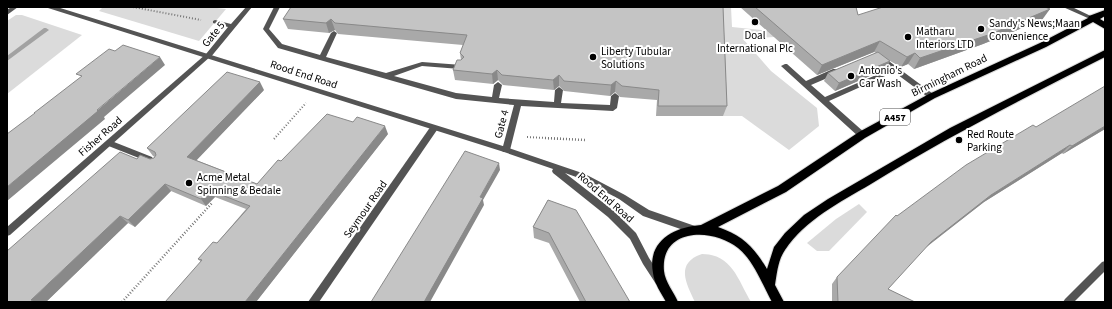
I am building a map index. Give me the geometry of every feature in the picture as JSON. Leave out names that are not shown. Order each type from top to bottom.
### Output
[{"type":"main road","name":"Birmingham Road","points":[[705,228],[782,189],[862,135],[932,96],[1043,45],[1092,18],[1105,13]]},
{"type":"main road","points":[[1092,18],[1105,26]]},
{"type":"main road","points":[[769,286],[774,262],[781,246],[817,212],[930,143],[1105,53]]},
{"type":"main road","name":"Birmingham Road","points":[[672,302],[658,272],[659,257],[663,247],[673,236],[692,229],[705,228],[729,235],[743,245],[755,262],[778,302]]},
{"type":"street","points":[[7,13],[15,7]]},
{"type":"street","name":"Rood End Road","points":[[50,7],[506,150],[551,167],[582,176],[622,197],[646,213],[692,229]]},
{"type":"street","name":"Gate 5","points":[[208,56],[232,26],[250,7]]},
{"type":"street","points":[[277,7],[266,29],[280,46],[456,96],[518,103],[613,108],[615,96]]},
{"type":"street","points":[[1066,7],[1092,18]]},
{"type":"street","points":[[215,22],[232,26]]},
{"type":"street","points":[[322,58],[334,33]]},
{"type":"street","points":[[875,55],[932,96]]},
{"type":"street","name":"Fisher Road","points":[[7,232],[208,56]]},
{"type":"street","points":[[386,76],[422,64],[460,67]]},
{"type":"street","points":[[785,66],[825,100],[862,135]]},
{"type":"street","points":[[806,84],[841,69]]},
{"type":"street","points":[[825,100],[895,69]]},
{"type":"street","points":[[495,100],[498,85]]},
{"type":"street","points":[[557,105],[559,90]]},
{"type":"street","name":"Gate 4","points":[[506,150],[518,103]]},
{"type":"street","name":"Seymour Road","points":[[314,302],[434,128]]},
{"type":"street","points":[[109,144],[157,162]]},
{"type":"street","name":"Rood End Road","points":[[551,167],[611,214],[633,236],[646,261],[666,291]]},
{"type":"street","points":[[1068,302],[1105,265]]},
{"type":"path","points":[[133,7],[215,22]]},
{"type":"path","points":[[274,139],[310,99]]},
{"type":"path","points":[[509,137],[585,140]]},
{"type":"path","points":[[122,302],[212,203]]},
{"type":"shaded area","points":[[103,7],[208,7],[226,9],[199,41],[99,11]]},
{"type":"shaded area","points":[[720,7],[731,7],[732,27],[780,32],[791,36],[743,39],[771,71],[817,108],[819,126],[789,150],[742,116],[723,116]]},
{"type":"shaded area","points":[[16,15],[22,15],[82,35],[7,94],[7,21]]},
{"type":"shaded area","points":[[859,204],[867,212],[829,251],[817,251],[807,243],[836,219]]},
{"type":"shaded area","points":[[702,254],[712,255],[727,263],[738,277],[751,302],[695,302],[688,288],[685,274],[688,263]]},
{"type":"building","name":"Liberty Tubular Solutions","points":[[291,7],[723,7],[727,106],[658,106],[659,90],[622,86],[616,81],[611,85],[564,81],[559,75],[553,80],[502,75],[497,70],[492,74],[453,70],[457,60],[461,60],[464,57],[460,53],[467,35],[335,23],[331,19],[326,23],[283,19]]},
{"type":"building","points":[[755,7],[856,7],[858,15],[883,7],[1045,7],[1050,9],[991,34],[920,58],[915,53],[907,57],[880,41],[822,65]]},
{"type":"building","points":[[123,45],[160,57],[7,187],[7,134],[82,76],[76,74],[109,49],[115,51]]},
{"type":"building","points":[[878,52],[890,61],[839,83],[828,73]]},
{"type":"building","points":[[227,72],[260,82],[187,157],[257,184],[278,160],[281,161],[327,114],[353,122],[357,117],[385,126],[245,302],[165,302],[202,260],[198,259],[213,242],[217,243],[250,206],[209,190],[201,199],[165,184],[128,220],[120,216],[31,300],[35,302],[7,302],[7,251],[120,152],[137,159],[140,155],[150,159],[154,158],[156,155],[155,152],[147,148]]},
{"type":"building","points":[[1105,86],[1105,126],[1072,146],[1070,145],[991,195],[931,242],[888,289],[915,302],[838,302],[837,277],[896,215],[897,216],[966,165],[1033,125],[1036,127]]},
{"type":"building","points":[[465,151],[499,163],[480,197],[483,198],[424,302],[371,302]]},
{"type":"building","points":[[548,200],[576,210],[630,302],[586,302],[549,233],[533,227]]},
{"type":"waterway","points":[[7,59],[46,30]]},
{"type":"place","name":"Doal International Plc","points":[[755,22]]},
{"type":"place","name":"Sandy's News;Maan Convenience","points":[[981,29]]},
{"type":"place","name":"Matharu Interiors LTD","points":[[908,37]]},
{"type":"place","name":"Liberty Tubular Solutions","points":[[593,57]]},
{"type":"place","name":"Antonio's Car Wash","points":[[851,76]]},
{"type":"place","name":"Red Route Parking","points":[[959,140]]},
{"type":"place","name":"Acme Metal Spinning & Bedale","points":[[189,183]]}]
